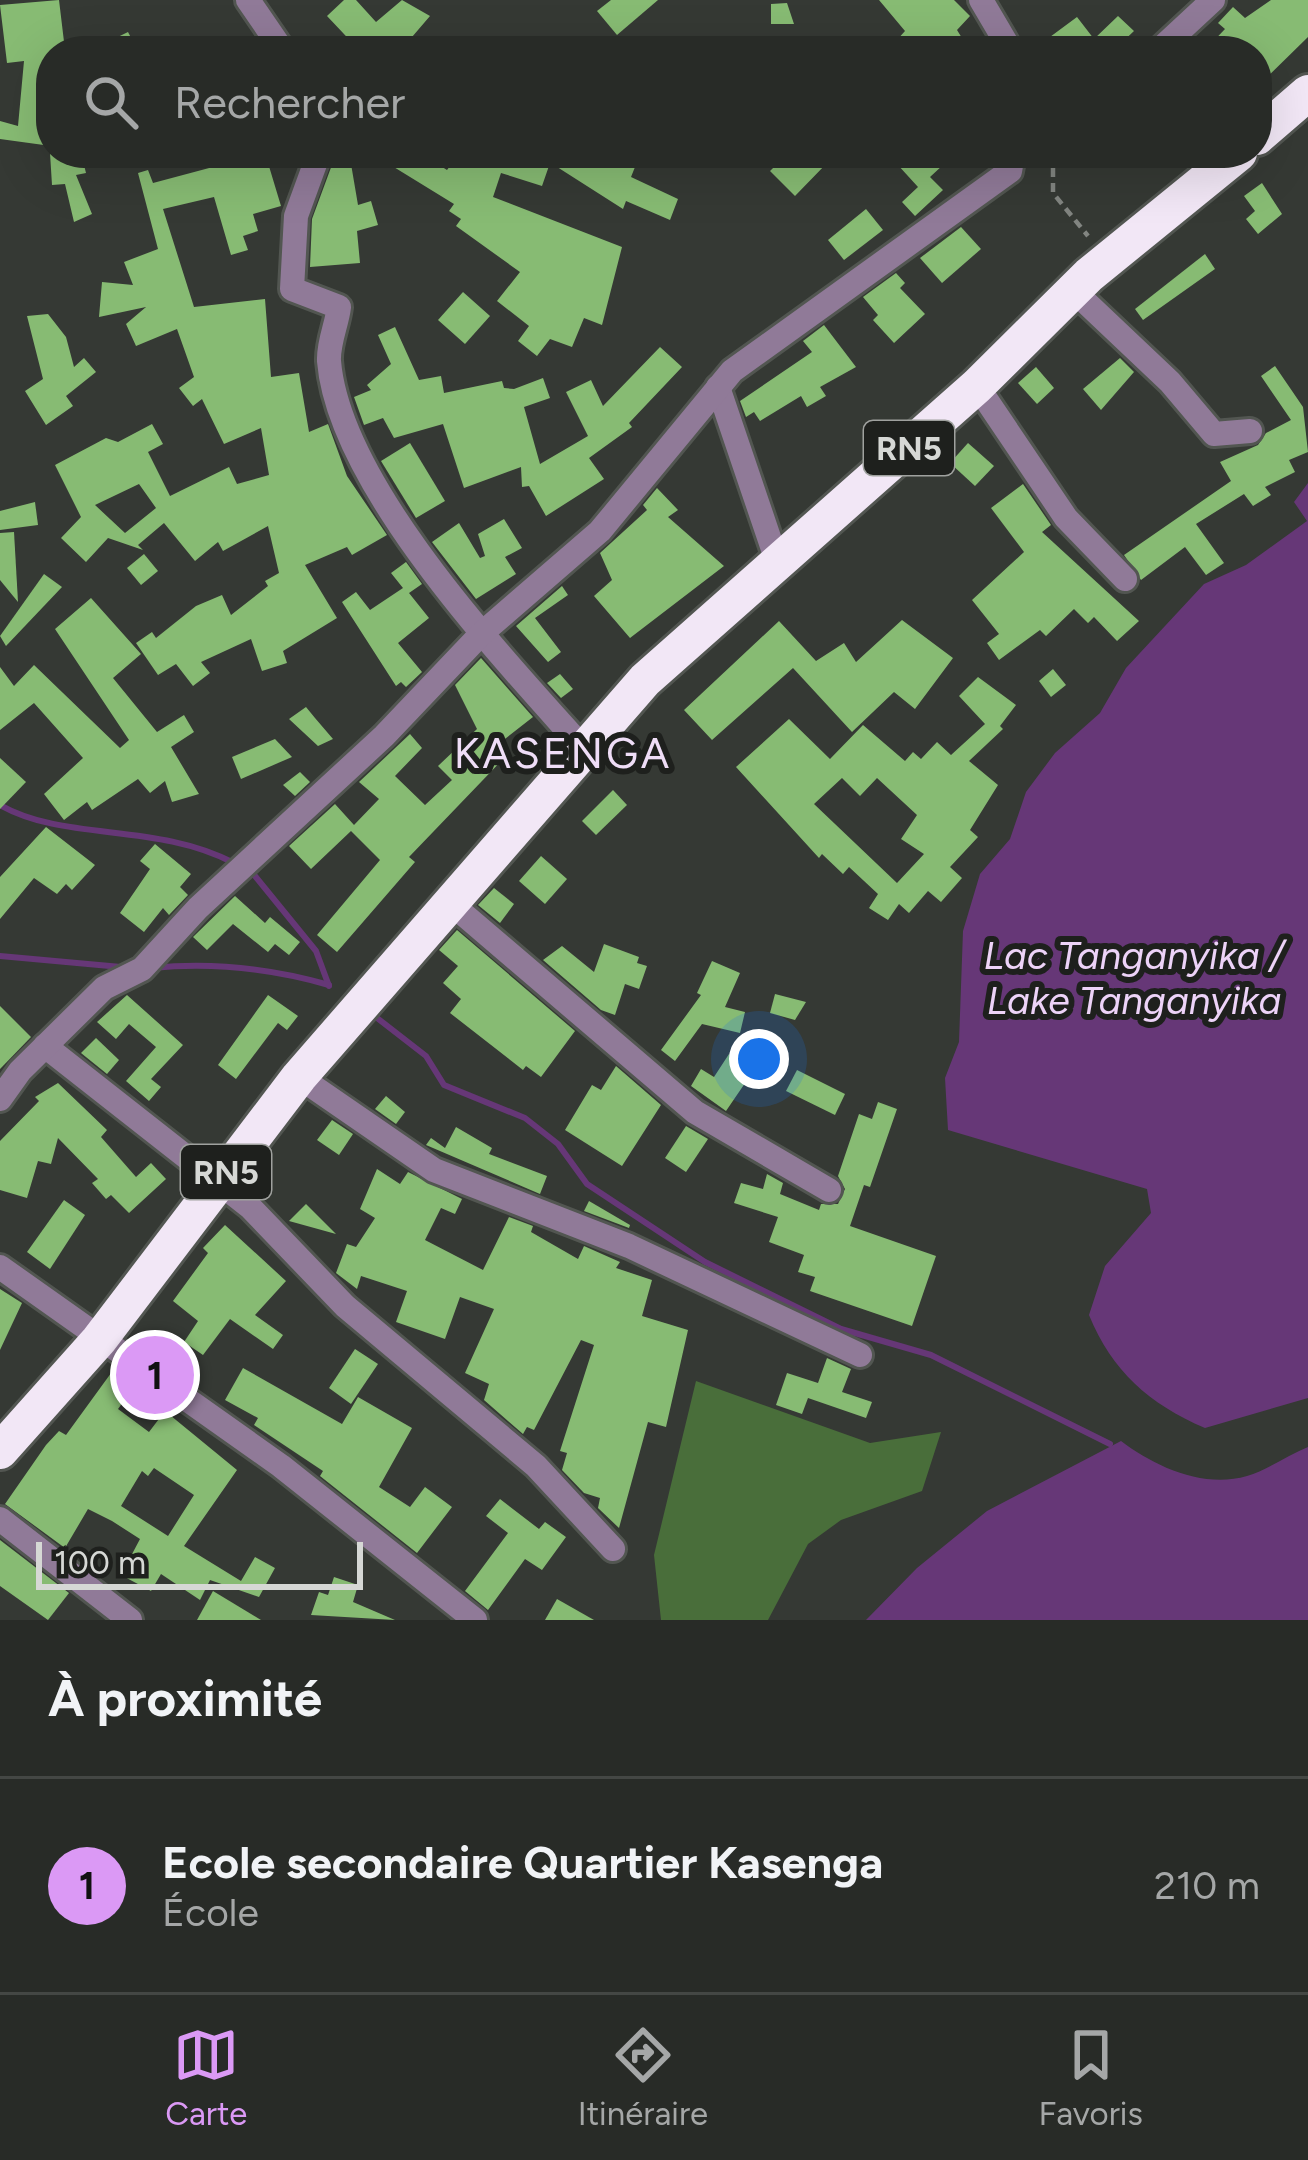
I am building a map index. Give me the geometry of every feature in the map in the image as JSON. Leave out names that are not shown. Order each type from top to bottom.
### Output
[{"type":"highway","points":[[1272,124],[1308,93]]},
{"type":"highway","name":"RN5","points":[[0,1450],[98,1340],[299,1077],[645,680],[977,386],[1076,293],[1089,274],[1220,168]]},
{"type":"street","points":[[248,0],[273,36]]},
{"type":"street","points":[[981,0],[1002,36]]},
{"type":"street","points":[[1174,36],[1213,0]]},
{"type":"street","points":[[314,168],[296,216],[292,289],[339,307],[329,364],[357,453],[481,634],[583,748]]},
{"type":"street","points":[[0,1099],[104,988],[142,969],[198,908],[384,736],[481,634],[600,531],[733,371],[1011,168]]},
{"type":"street","points":[[1076,293],[1170,382],[1214,434],[1250,431]]},
{"type":"street","points":[[977,386],[1066,518],[1126,579]]},
{"type":"street","points":[[718,387],[776,561]]},
{"type":"street","points":[[448,901],[695,1112],[830,1190]]},
{"type":"street","points":[[45,1046],[250,1207],[377,1334],[536,1466],[614,1549]]},
{"type":"street","points":[[299,1077],[434,1170],[629,1246],[860,1355]]},
{"type":"street","points":[[0,1267],[299,1479],[475,1620]]},
{"type":"street","points":[[0,1519],[130,1620]]},
{"type":"path","points":[[1053,168],[1054,193],[1092,239]]},
{"type":"green space","points":[[696,1381],[870,1443],[941,1432],[922,1491],[841,1520],[808,1544],[768,1620],[661,1620],[654,1555]]},
{"type":"water","name":"Lac Tanganyika / Lake Tanganyika","points":[[1308,483],[1308,1398],[1205,1428],[1166,1408],[1135,1384],[1109,1353],[1089,1315],[1105,1266],[1151,1213],[1147,1189],[948,1130],[945,1078],[959,1042],[963,931],[980,874],[1010,839],[1026,792],[1055,753],[1100,713],[1126,668],[1204,584],[1246,565],[1307,521],[1294,502]]},
{"type":"water","points":[[1121,1441],[1180,1473],[1213,1480],[1247,1476],[1308,1447],[1308,1620],[866,1620],[917,1568],[987,1511]]},
{"type":"building","points":[[59,0],[63,36],[36,36],[36,144],[0,139],[0,121],[18,126],[24,61],[7,63],[0,5]]},
{"type":"building","points":[[344,0],[356,0],[376,22],[402,0],[430,16],[413,36],[346,36],[327,16]]},
{"type":"building","points":[[611,0],[658,0],[617,35],[597,11]]},
{"type":"building","points":[[879,0],[954,0],[970,16],[957,30],[961,36],[900,36],[905,31]]},
{"type":"building","points":[[1271,0],[1308,0],[1308,37],[1272,72],[1272,36],[1218,36],[1225,29],[1218,23],[1233,7],[1245,18]]},
{"type":"building","points":[[787,3],[794,24],[771,24],[771,4]]},
{"type":"building","points":[[1118,16],[1134,31],[1129,36],[1097,36]]},
{"type":"building","points":[[1077,17],[1092,36],[1051,36]]},
{"type":"building","points":[[51,168],[85,168],[86,173],[76,175],[92,214],[74,222],[65,184],[52,185]]},
{"type":"building","points":[[209,168],[270,168],[281,206],[253,214],[258,231],[243,236],[248,250],[231,255],[214,197],[163,209],[194,307],[265,299],[271,377],[299,373],[309,432],[328,424],[347,476],[387,535],[352,555],[347,547],[305,565],[337,618],[283,651],[287,663],[262,671],[251,639],[201,662],[210,673],[193,686],[176,664],[158,675],[136,643],[152,632],[156,638],[196,606],[222,595],[231,615],[268,586],[265,581],[279,573],[268,526],[223,551],[218,542],[195,561],[164,523],[138,545],[143,550],[108,538],[86,562],[61,538],[81,517],[55,465],[106,438],[118,442],[152,424],[163,444],[148,452],[170,496],[229,467],[237,484],[269,475],[261,428],[224,444],[202,399],[193,406],[179,388],[194,377],[177,329],[136,346],[126,324],[146,307],[99,317],[102,282],[133,285],[124,262],[158,249],[138,173],[148,170],[153,183]],"holes":[[[139,484],[156,508],[125,533],[95,505]]]},
{"type":"building","points":[[331,168],[352,168],[358,205],[371,201],[378,225],[357,231],[360,263],[310,267],[312,219]]},
{"type":"building","points":[[395,168],[548,168],[542,186],[501,173],[493,197],[622,247],[602,325],[584,318],[572,347],[550,339],[537,356],[518,341],[529,326],[497,301],[520,272],[456,226],[461,219],[449,211],[454,204]]},
{"type":"building","points":[[559,168],[635,168],[631,177],[678,199],[670,220],[626,201],[623,209]]},
{"type":"building","points":[[773,168],[822,168],[795,196],[770,171]]},
{"type":"building","points":[[901,168],[940,168],[930,177],[943,190],[915,216],[902,202],[918,187]]},
{"type":"building","points":[[1262,183],[1282,214],[1258,234],[1246,219],[1255,211],[1244,196]]},
{"type":"building","points":[[866,209],[883,230],[844,260],[828,240]]},
{"type":"building","points":[[961,227],[981,249],[942,283],[920,258]]},
{"type":"building","points":[[1205,254],[1215,269],[1143,320],[1135,309]]},
{"type":"building","points":[[896,273],[905,283],[900,288],[925,314],[894,343],[873,320],[878,315],[863,297]]},
{"type":"building","points":[[463,292],[490,316],[465,344],[438,320]]},
{"type":"building","points":[[48,314],[66,337],[74,367],[84,358],[96,372],[66,396],[73,406],[46,425],[25,391],[43,379],[27,316]]},
{"type":"building","points":[[824,325],[856,367],[820,387],[826,396],[807,407],[801,396],[760,421],[754,412],[746,417],[740,401],[812,352],[803,341]]},
{"type":"building","points":[[395,327],[419,380],[441,376],[444,393],[502,381],[504,388],[514,389],[543,378],[550,398],[524,407],[540,464],[588,436],[566,392],[591,380],[603,406],[660,347],[682,367],[629,423],[632,427],[589,458],[604,479],[546,516],[529,486],[522,487],[521,467],[464,488],[443,424],[394,438],[383,418],[364,425],[354,397],[371,390],[367,385],[391,364],[378,335]]},
{"type":"building","points":[[1120,358],[1134,372],[1101,410],[1083,389]]},
{"type":"building","points":[[1275,366],[1303,407],[1308,452],[1289,460],[1295,472],[1265,487],[1271,495],[1253,506],[1244,494],[1196,524],[1224,563],[1206,575],[1185,547],[1141,580],[1124,555],[1231,481],[1220,462],[1258,445],[1266,433],[1291,420],[1261,376]]},
{"type":"building","points":[[1036,367],[1054,388],[1037,404],[1018,383]]},
{"type":"building","points":[[410,443],[445,501],[416,518],[381,461]]},
{"type":"building","points":[[968,443],[994,466],[975,486],[950,463]]},
{"type":"building","points":[[1023,484],[1051,525],[1042,532],[1139,621],[1117,641],[1094,617],[1088,623],[1074,609],[1046,636],[1040,630],[999,660],[987,643],[999,634],[972,600],[1024,552],[991,508]]},
{"type":"building","points":[[657,488],[678,510],[668,517],[724,566],[630,638],[594,596],[612,580],[600,553],[647,510],[643,505]]},
{"type":"building","points":[[35,502],[38,525],[0,530],[0,511]]},
{"type":"building","points":[[504,519],[522,548],[505,557],[516,574],[476,599],[432,542],[459,523],[480,558],[485,556],[478,534]]},
{"type":"building","points":[[14,532],[18,602],[0,580],[0,533]]},
{"type":"building","points":[[144,554],[158,571],[141,585],[127,568]]},
{"type":"building","points":[[406,562],[422,584],[409,593],[429,618],[398,643],[422,672],[406,687],[401,682],[396,686],[342,602],[356,592],[370,610],[403,588],[391,573]]},
{"type":"building","points":[[44,574],[62,587],[6,646],[0,636]]},
{"type":"building","points":[[562,586],[568,595],[535,618],[561,652],[548,662],[516,626]]},
{"type":"building","points":[[91,598],[141,654],[113,678],[157,732],[184,715],[194,732],[171,747],[199,794],[172,802],[165,781],[150,793],[138,779],[92,810],[87,802],[64,820],[44,794],[83,758],[34,703],[0,730],[0,667],[14,686],[34,665],[120,748],[129,740],[55,629]]},
{"type":"building","points":[[902,620],[953,658],[915,709],[894,692],[852,732],[793,668],[712,740],[684,710],[779,621],[816,661],[844,643],[856,662]]},
{"type":"building","points":[[481,658],[533,717],[496,746],[506,756],[409,857],[415,862],[337,952],[317,935],[380,860],[351,831],[311,869],[289,846],[335,804],[354,825],[379,799],[359,782],[410,734],[422,748],[395,776],[425,805],[452,780],[438,766],[477,729],[455,685]]},
{"type":"building","points":[[1053,669],[1066,685],[1051,697],[1039,681]]},
{"type":"building","points":[[560,674],[573,689],[561,698],[547,683]]},
{"type":"building","points":[[978,677],[1016,705],[1000,726],[1003,729],[969,761],[998,785],[970,830],[978,837],[950,867],[962,878],[941,902],[928,891],[909,913],[899,904],[888,920],[869,908],[878,894],[849,867],[843,874],[822,854],[819,858],[736,767],[789,719],[830,759],[863,725],[905,761],[913,752],[921,759],[937,742],[951,755],[985,724],[959,696]],"holes":[[[842,778],[860,796],[877,778],[917,815],[901,839],[924,854],[897,883],[814,804]]]},
{"type":"building","points":[[306,707],[333,739],[318,746],[289,719]]},
{"type":"building","points":[[275,739],[292,757],[241,779],[232,757]]},
{"type":"building","points":[[0,758],[26,782],[0,809]]},
{"type":"building","points":[[300,772],[310,782],[295,796],[283,785]]},
{"type":"building","points":[[613,790],[627,805],[596,835],[582,821]]},
{"type":"building","points":[[46,827],[95,865],[72,890],[66,884],[57,894],[34,878],[0,919],[0,877]]},
{"type":"building","points":[[155,844],[191,874],[180,887],[188,895],[169,915],[163,908],[144,932],[120,913],[150,869],[140,861]]},
{"type":"building","points":[[541,856],[567,879],[545,904],[519,881]]},
{"type":"building","points":[[494,888],[514,904],[500,923],[478,905]]},
{"type":"building","points":[[235,896],[265,923],[270,917],[300,942],[289,955],[275,944],[268,952],[233,924],[207,950],[193,937]]},
{"type":"building","points":[[457,930],[575,1031],[541,1077],[526,1066],[523,1070],[450,1013],[461,999],[443,983],[458,966],[439,950]]},
{"type":"building","points":[[604,944],[639,957],[637,963],[647,966],[639,989],[625,984],[615,1015],[601,1010],[543,960],[562,946],[594,972]]},
{"type":"building","points":[[712,961],[740,973],[725,1007],[745,1012],[740,1033],[702,1024],[675,1061],[661,1050],[701,995],[697,993]]},
{"type":"building","points":[[775,994],[806,1002],[795,1020],[770,1013]]},
{"type":"building","points":[[127,995],[183,1045],[151,1079],[161,1087],[149,1101],[126,1081],[156,1047],[129,1024],[116,1039],[97,1022]]},
{"type":"building","points":[[268,995],[298,1016],[287,1030],[278,1023],[236,1079],[218,1065]]},
{"type":"building","points":[[0,1006],[31,1037],[0,1069]]},
{"type":"building","points":[[96,1038],[119,1060],[107,1074],[81,1053]]},
{"type":"building","points":[[729,1054],[754,1070],[726,1111],[691,1086],[701,1069],[714,1077]]},
{"type":"building","points":[[616,1066],[661,1105],[622,1166],[565,1130],[592,1085],[601,1090]]},
{"type":"building","points":[[797,1070],[845,1094],[835,1115],[786,1091]]},
{"type":"building","points":[[58,1083],[107,1130],[101,1137],[136,1177],[151,1163],[166,1179],[129,1213],[111,1195],[106,1199],[92,1183],[98,1179],[58,1138],[51,1164],[38,1161],[27,1198],[0,1190],[0,1141],[39,1101],[35,1097]]},
{"type":"building","points":[[386,1096],[405,1112],[396,1124],[375,1109]]},
{"type":"building","points":[[878,1102],[897,1109],[870,1187],[864,1185],[850,1226],[936,1256],[912,1326],[810,1291],[815,1277],[798,1272],[804,1255],[769,1242],[778,1217],[734,1203],[741,1183],[763,1189],[767,1174],[783,1183],[780,1194],[819,1210],[821,1204],[838,1204],[845,1189],[838,1176],[859,1114],[872,1119]]},
{"type":"building","points":[[332,1120],[353,1134],[339,1155],[317,1140]]},
{"type":"building","points":[[686,1126],[708,1139],[686,1172],[665,1158]]},
{"type":"building","points":[[456,1127],[492,1148],[489,1154],[547,1176],[540,1194],[426,1145],[431,1138],[445,1148]]},
{"type":"building","points":[[377,1169],[400,1184],[408,1172],[462,1199],[455,1214],[441,1208],[425,1240],[483,1270],[509,1217],[533,1226],[531,1232],[578,1259],[584,1246],[620,1262],[616,1268],[652,1280],[642,1316],[688,1330],[666,1427],[648,1422],[619,1528],[598,1508],[600,1498],[584,1493],[562,1470],[567,1453],[560,1451],[594,1345],[581,1340],[534,1430],[527,1427],[523,1434],[484,1400],[489,1384],[465,1373],[494,1309],[460,1297],[445,1339],[396,1322],[407,1291],[361,1276],[357,1289],[336,1273],[347,1244],[356,1247],[375,1218],[360,1209]]},
{"type":"building","points":[[64,1200],[85,1215],[50,1269],[27,1252]]},
{"type":"building","points":[[589,1201],[630,1225],[629,1228],[584,1211]]},
{"type":"building","points":[[306,1204],[336,1234],[289,1221]]},
{"type":"building","points":[[225,1225],[286,1281],[255,1315],[283,1335],[273,1349],[230,1319],[203,1355],[184,1342],[198,1321],[173,1301],[208,1253],[203,1248]]},
{"type":"building","points":[[0,1289],[22,1303],[0,1350]]},
{"type":"building","points":[[355,1349],[378,1364],[351,1404],[329,1388]]},
{"type":"building","points":[[827,1358],[851,1369],[842,1392],[872,1402],[866,1418],[808,1398],[802,1414],[776,1405],[787,1373],[818,1383]]},
{"type":"building","points":[[243,1368],[342,1424],[358,1397],[412,1428],[379,1487],[410,1507],[425,1487],[452,1507],[417,1553],[320,1476],[323,1471],[254,1425],[258,1418],[225,1400]]},
{"type":"building","points":[[114,1369],[136,1384],[118,1409],[149,1432],[165,1411],[237,1470],[184,1546],[241,1581],[255,1557],[275,1568],[259,1597],[210,1580],[200,1600],[161,1574],[151,1591],[121,1575],[140,1539],[112,1521],[88,1509],[65,1548],[5,1504],[46,1445],[59,1431],[66,1435]],"holes":[[[154,1468],[194,1495],[168,1536],[121,1506],[142,1471],[148,1476]]]},
{"type":"building","points":[[500,1499],[539,1529],[545,1522],[566,1537],[542,1570],[525,1559],[488,1610],[465,1591],[508,1533],[486,1516]]},
{"type":"building","points":[[0,1540],[69,1593],[48,1620],[0,1586]]},
{"type":"building","points":[[334,1577],[358,1585],[353,1602],[395,1620],[311,1615],[319,1592],[328,1595]]},
{"type":"building","points":[[213,1591],[261,1620],[197,1620]]},
{"type":"building","points":[[557,1599],[594,1620],[545,1620]]},
{"type":"waterway","points":[[0,805],[53,824],[174,842],[234,863]]},
{"type":"waterway","points":[[251,871],[316,951],[329,986]]},
{"type":"waterway","points":[[0,956],[121,967]]},
{"type":"waterway","points":[[152,968],[242,968],[329,985]]},
{"type":"waterway","points":[[377,1018],[426,1056],[444,1085],[525,1118],[558,1144],[587,1184],[705,1262],[841,1329],[931,1355],[1110,1444]]},
{"type":"place","name":"Ecole secondaire Quartier Kasenga","points":[[155,1375]]},
{"type":"district","name":"KASENGA","points":[[563,753]]}]
